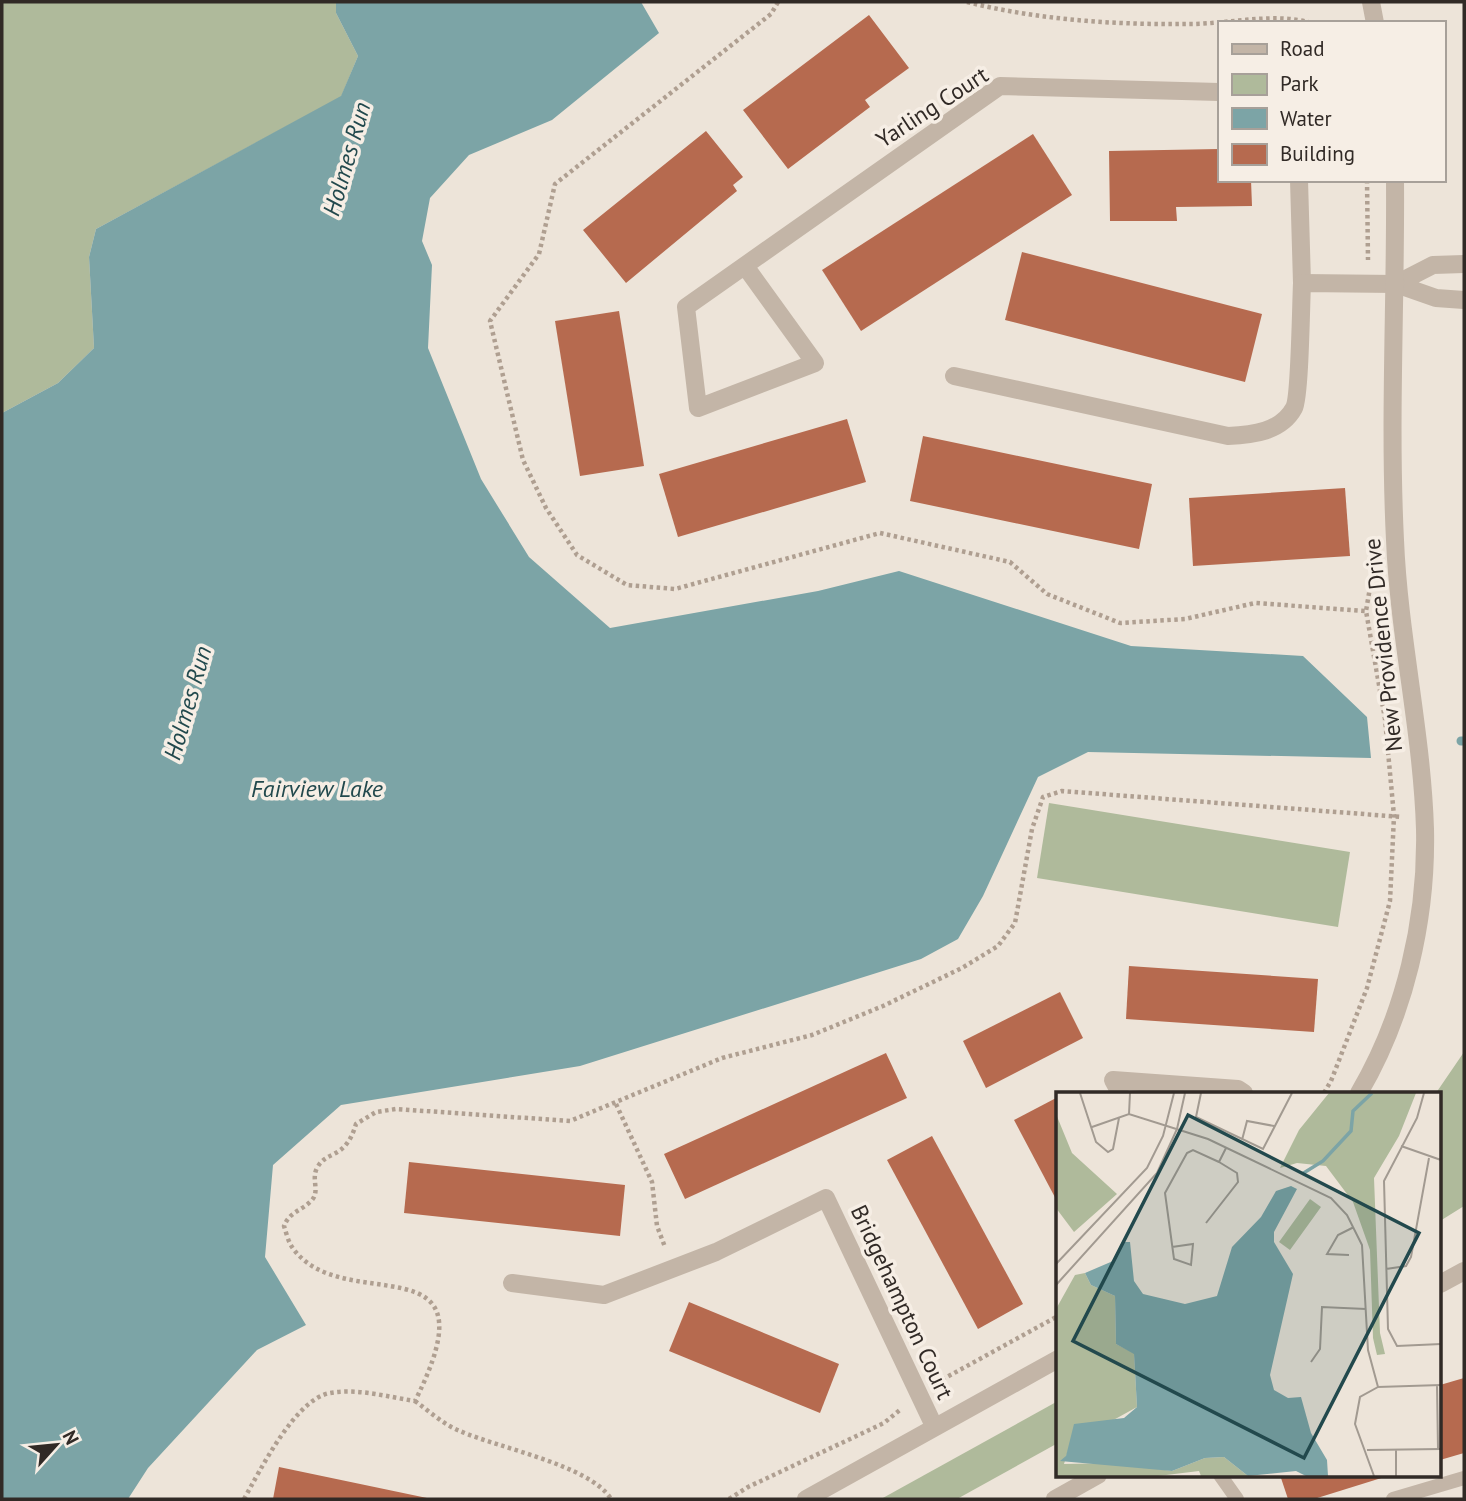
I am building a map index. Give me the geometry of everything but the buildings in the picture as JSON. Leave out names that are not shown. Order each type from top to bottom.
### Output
[{"type":"street","points":[[1371,2],[1375,21]]},
{"type":"street","name":"Yarling Court","points":[[745,266],[815,363],[698,408],[686,307],[1000,86],[1218,92]]},
{"type":"street","points":[[954,376],[1228,436],[1253,435],[1277,426],[1295,407],[1302,283],[1299,182]]},
{"type":"street","name":"New Providence Drive","points":[[1359,1092],[1396,1012],[1412,956],[1422,897],[1424,819],[1395,542],[1392,464],[1395,182]]},
{"type":"street","points":[[1396,284],[1433,265],[1464,264]]},
{"type":"street","points":[[1302,283],[1396,284],[1436,298],[1464,300]]},
{"type":"street","points":[[1119,1092],[1113,1080],[1238,1089],[1242,1092]]},
{"type":"street","name":"Bridgehampton Court","points":[[512,1283],[604,1295],[716,1252],[826,1198],[934,1426]]},
{"type":"street","points":[[1442,1283],[1464,1271]]},
{"type":"street","points":[[806,1499],[1056,1360]]},
{"type":"street","points":[[1055,1499],[1096,1476]]},
{"type":"lane","points":[[1221,1476],[1237,1499]]},
{"type":"lane","points":[[1393,1499],[1464,1478]]},
{"type":"path","points":[[778,2],[771,14],[555,184],[539,254],[490,321],[523,460],[546,508],[577,555],[627,585],[675,589],[880,533],[1010,562],[1047,594],[1119,623],[1185,619],[1255,603],[1366,611]]},
{"type":"path","points":[[967,2],[1094,22],[1218,23]]},
{"type":"path","points":[[1249,21],[1300,21]]},
{"type":"path","points":[[1325,1092],[1331,1082],[1367,988],[1390,901],[1394,816],[1385,719]]},
{"type":"path","points":[[415,1401],[432,1362],[440,1321],[435,1306],[422,1294],[392,1284],[352,1280],[315,1267],[292,1247],[284,1226],[289,1215],[312,1201],[316,1193],[314,1179],[320,1164],[344,1150],[351,1143],[356,1124],[376,1112],[396,1109],[570,1121],[722,1058],[812,1035],[883,1006],[962,968],[998,946],[1015,922],[1032,829],[1043,797],[1062,791],[1424,819]]},
{"type":"path","points":[[615,1104],[652,1182],[657,1226],[674,1268]]},
{"type":"path","points":[[729,1499],[748,1487],[884,1423],[919,1395],[1056,1317]]},
{"type":"path","points":[[244,1499],[274,1447],[303,1410],[327,1393],[354,1391],[415,1401],[457,1430],[583,1476],[611,1499]]},
{"type":"green space","points":[[2,2],[336,2],[336,13],[358,56],[341,97],[96,229],[89,257],[94,348],[58,383],[2,413]]},
{"type":"green space","points":[[1049,803],[1350,852],[1338,927],[1037,878]]},
{"type":"green space","points":[[1464,1052],[1464,1206],[1442,1220],[1442,1092],[1437,1092]]},
{"type":"green space","points":[[1056,1402],[1056,1444],[957,1499],[881,1499]]},
{"type":"water","name":"Fairview Lake","points":[[336,2],[641,2],[659,33],[552,120],[469,155],[430,198],[422,241],[432,265],[428,348],[481,479],[529,557],[610,628],[818,591],[899,571],[1131,646],[1303,656],[1367,717],[1371,758],[1088,752],[1038,777],[983,896],[958,939],[921,959],[580,1066],[341,1105],[273,1165],[265,1257],[306,1325],[257,1350],[148,1468],[128,1499],[2,1499],[2,413],[58,383],[94,348],[89,257],[96,229],[341,96],[358,56],[336,13]]},
{"type":"water label","name":"Holmes Run","points":[[347,159]]},
{"type":"water label","name":"Holmes Run","points":[[188,703]]}]
